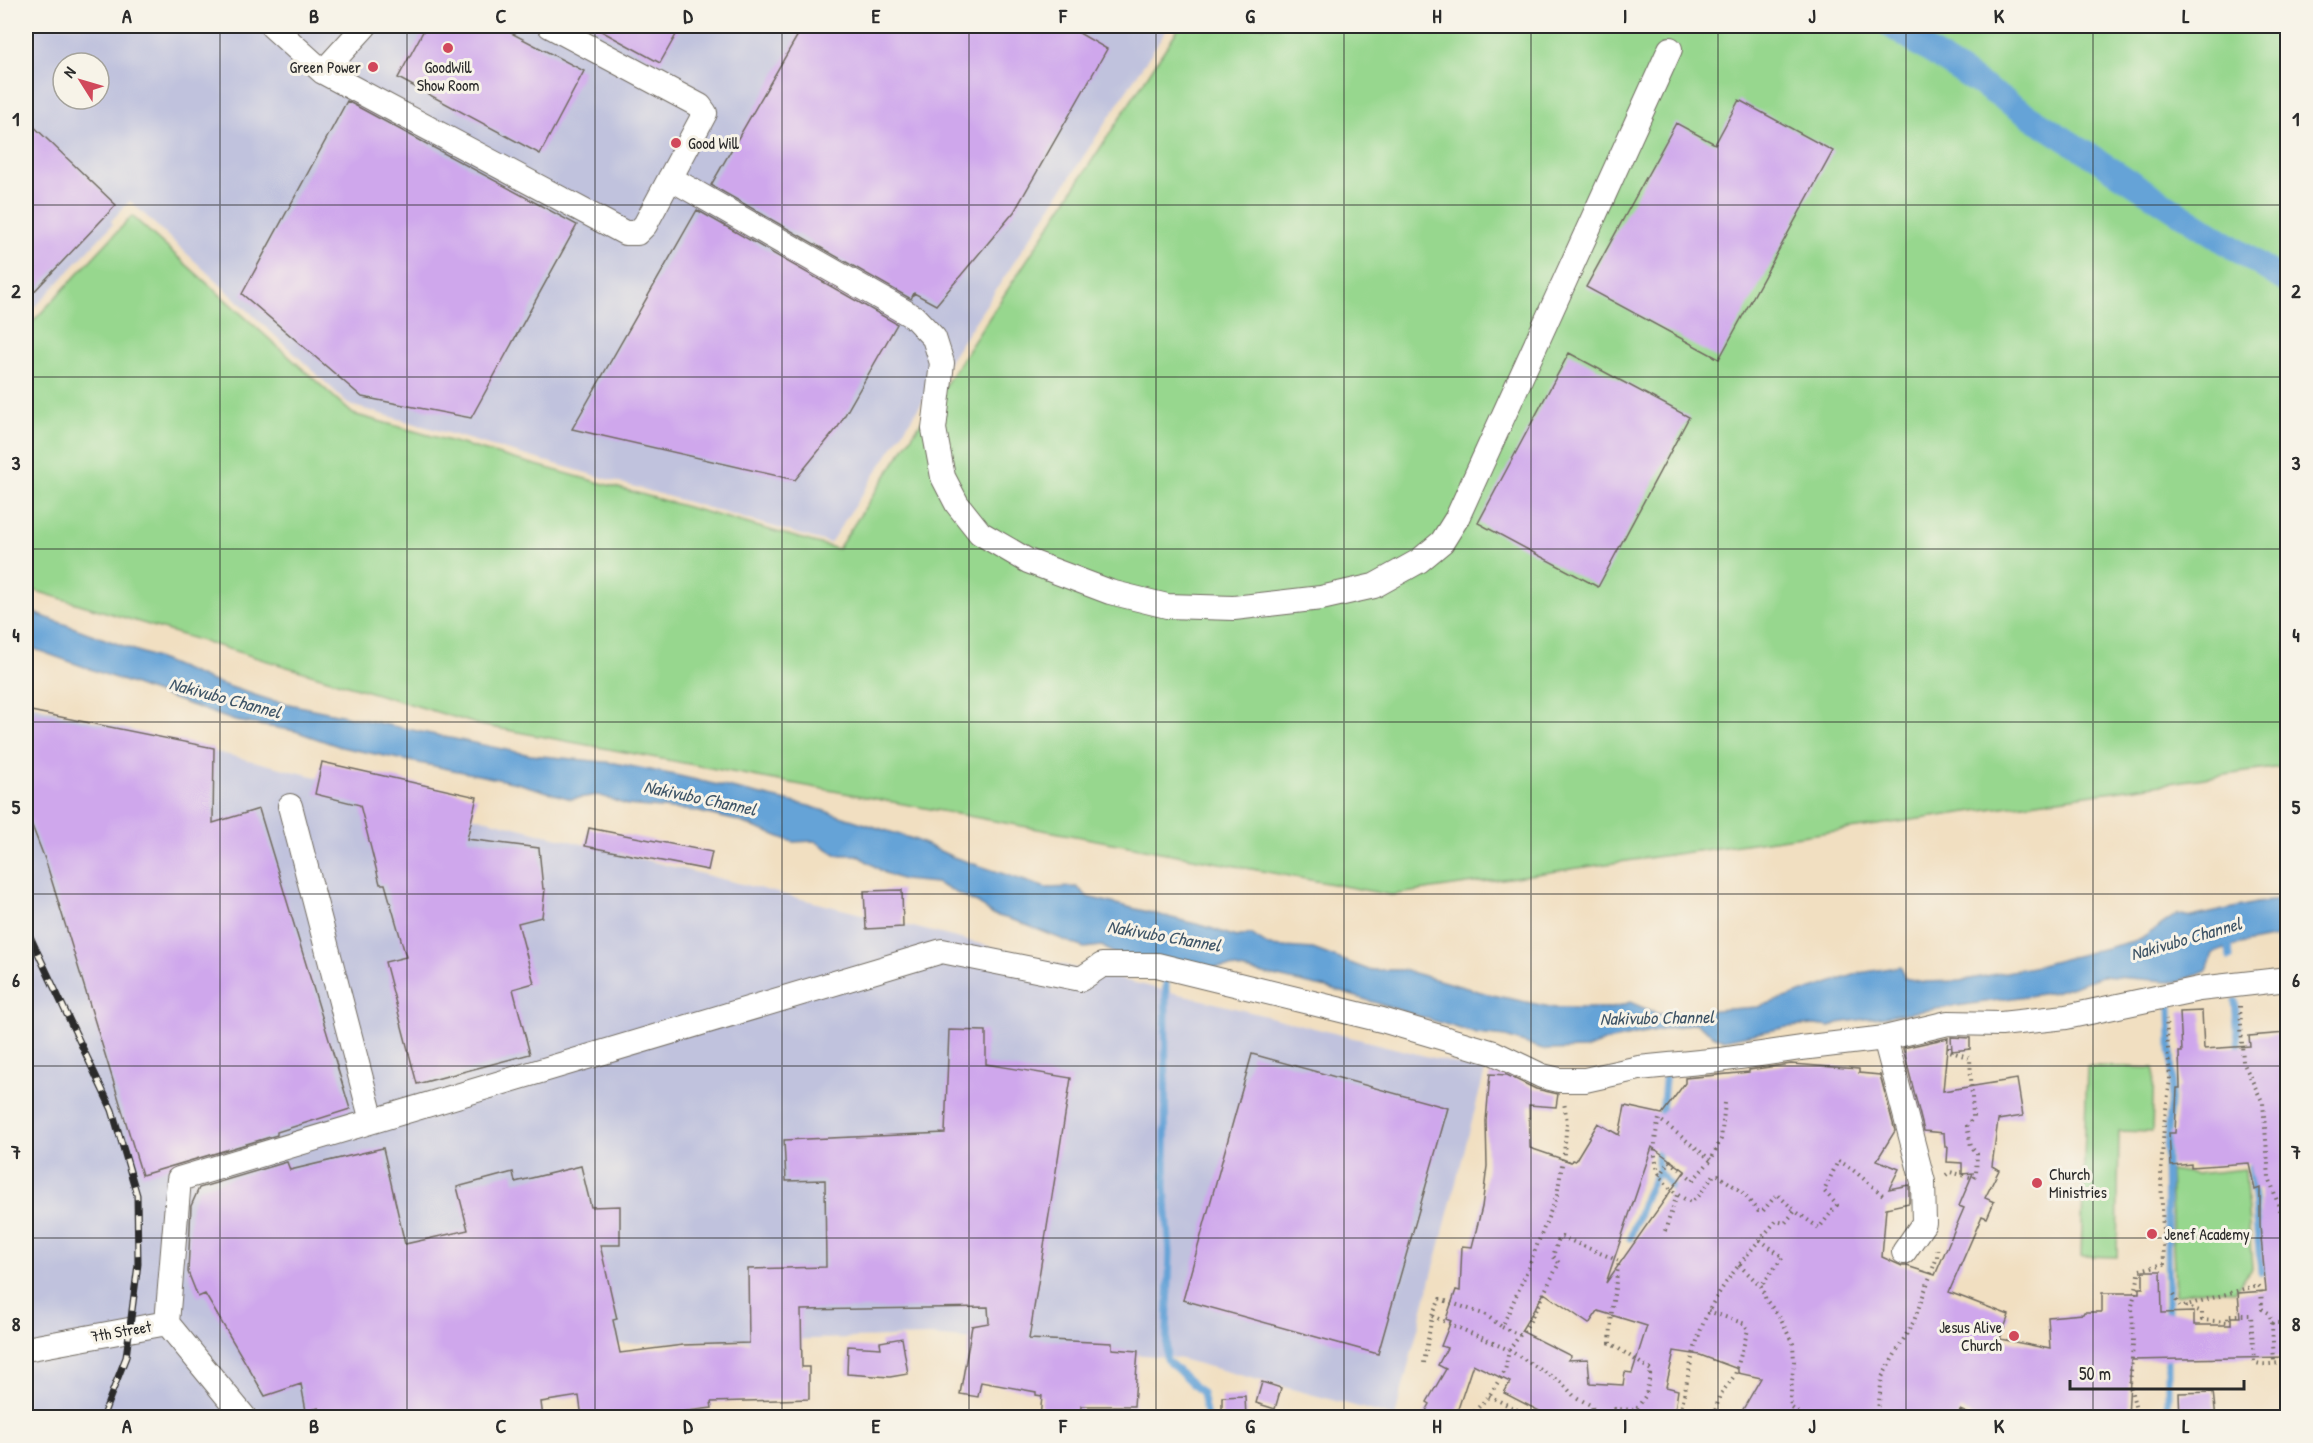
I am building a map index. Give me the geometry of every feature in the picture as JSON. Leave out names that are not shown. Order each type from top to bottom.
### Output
[{"type":"street","points":[[272,26],[323,72],[625,233],[637,233],[645,225],[705,113],[700,106],[550,26]]},
{"type":"street","points":[[323,72],[365,26]]},
{"type":"street","points":[[670,178],[914,317],[934,338],[942,363],[934,429],[943,477],[957,504],[980,533],[1028,561],[1110,592],[1167,606],[1234,608],[1321,598],[1374,586],[1419,561],[1442,542],[1457,518],[1670,50]]},
{"type":"street","points":[[290,806],[372,1122]]},
{"type":"street","points":[[167,1323],[179,1179],[942,951],[1081,979],[1102,965],[1157,965],[1382,1020],[1494,1053],[1542,1076],[1559,1080],[1585,1080],[1639,1068],[1720,1060],[1885,1038],[1944,1023],[2001,1024],[2055,1018],[2199,989],[2288,979]]},
{"type":"street","points":[[1885,1038],[1923,1182],[1924,1222],[1904,1252]]},
{"type":"street","name":"7th Street","points":[[26,1349],[167,1323],[245,1418]]},
{"type":"path","points":[[2238,985],[2243,1062],[2264,1103],[2270,1177],[2284,1225],[2288,1226]]},
{"type":"path","points":[[2138,1418],[2130,1385],[2133,1344],[2132,1306],[2140,1269],[2164,1264],[2161,1176],[2170,1079],[2165,996]]},
{"type":"path","points":[[1502,1327],[1557,1195],[1567,1122],[1564,1100]]},
{"type":"path","points":[[1660,1177],[1670,1161],[1693,1180],[1711,1160],[1721,1139],[1725,1103]]},
{"type":"path","points":[[1711,1160],[1659,1119],[1653,1145],[1660,1177],[1677,1196],[1694,1202],[1714,1175],[1718,1175],[1742,1192],[1758,1211],[1763,1211],[1777,1194],[1795,1211],[1820,1228],[1837,1205],[1824,1191],[1838,1161],[1849,1166],[1854,1174],[1883,1195]]},
{"type":"path","points":[[1665,1231],[1677,1196]]},
{"type":"path","points":[[1679,1418],[1694,1349],[1708,1311],[1739,1265],[1776,1221],[1785,1223],[1795,1211]]},
{"type":"path","points":[[1476,1418],[1475,1411],[1489,1396],[1505,1371],[1509,1350],[1534,1313],[1560,1263],[1553,1256],[1561,1237],[1618,1260],[1610,1343],[1651,1370],[1646,1395],[1636,1410],[1615,1409],[1608,1418]]},
{"type":"path","points":[[1760,1240],[1783,1257],[1761,1286]]},
{"type":"path","points":[[1739,1265],[1761,1286],[1766,1300],[1779,1316],[1793,1344],[1794,1362],[1790,1401],[1792,1408],[1805,1418]]},
{"type":"path","points":[[2173,1294],[2179,1306],[2186,1306],[2258,1285],[2261,1288],[2262,1309],[2269,1312],[2272,1323],[2274,1362]]},
{"type":"path","points":[[1424,1363],[1432,1316],[1440,1299],[1486,1315],[1502,1327],[1520,1335]]},
{"type":"path","points":[[2186,1306],[2202,1312],[2202,1320],[2213,1322],[2228,1322],[2229,1315],[2251,1315],[2254,1362],[2262,1366],[2274,1362],[2287,1363],[2288,1402]]},
{"type":"path","points":[[1708,1311],[1745,1324],[1748,1330],[1735,1375],[1720,1395],[1713,1418]]},
{"type":"path","points":[[1432,1316],[1509,1350],[1562,1383],[1574,1396],[1592,1406],[1594,1418]]},
{"type":"path","points":[[2272,1323],[2288,1323]]},
{"type":"path","points":[[1489,1396],[1534,1418]]},
{"type":"shaded area","points":[[26,26],[1169,26],[830,543],[350,405],[130,201],[111,221],[113,224],[26,317]]},
{"type":"shaded area","points":[[26,704],[1485,1071],[1395,1417],[1177,1358],[930,1336],[619,1344],[329,1417],[26,1417]]},
{"type":"green space","points":[[1180,26],[2287,26],[2287,766],[1391,895],[480,725],[26,588],[26,329],[132,216],[353,414],[838,549]]},
{"type":"green space","points":[[2087,1066],[2154,1068],[2152,1132],[2119,1131],[2117,1257],[2081,1256]]},
{"type":"green space","points":[[2245,1169],[2252,1269],[2234,1291],[2205,1290],[2175,1295],[2170,1170],[2196,1174]]},
{"type":"water","name":"Nakivubo Channel","points":[[26,610],[209,680],[270,700],[531,755],[615,763],[809,806],[916,840],[953,857],[1046,888],[1077,887],[1088,897],[1204,926],[1236,937],[1251,934],[1269,946],[1313,949],[1369,970],[1403,970],[1488,994],[1555,1008],[1613,1008],[1630,1002],[1658,1014],[1758,1007],[1860,973],[1901,966],[1904,978],[1924,982],[1960,981],[2037,966],[2141,939],[2177,914],[2191,917],[2287,899],[2287,935],[2240,944],[2213,953],[2207,971],[2179,982],[2102,976],[2055,992],[1838,1023],[1830,1027],[1815,1025],[1787,1027],[1724,1040],[1696,1023],[1606,1041],[1586,1049],[1546,1050],[1506,1037],[1477,1034],[1331,989],[1273,976],[1231,967],[1187,968],[1121,958],[1102,946],[1084,948],[1016,921],[991,914],[979,904],[936,883],[903,880],[885,873],[857,855],[837,855],[815,841],[793,842],[738,821],[695,811],[627,805],[598,795],[571,799],[517,783],[341,747],[295,731],[235,721],[26,646]]},
{"type":"building","points":[[426,26],[498,26],[584,71],[540,154],[398,78]]},
{"type":"building","points":[[592,26],[681,26],[660,63]]},
{"type":"building","points":[[803,26],[1067,26],[1107,49],[1014,212],[936,305],[914,293],[911,299],[711,185]]},
{"type":"building","points":[[1739,100],[1833,151],[1719,359],[1586,287],[1676,123],[1715,144]]},
{"type":"building","points":[[347,101],[577,225],[471,418],[362,397],[242,294]]},
{"type":"building","points":[[26,119],[116,205],[26,300]]},
{"type":"building","points":[[697,210],[897,324],[838,427],[795,480],[572,429]]},
{"type":"building","points":[[1569,353],[1689,417],[1598,587],[1478,523]]},
{"type":"building","points":[[26,710],[214,748],[213,823],[259,809],[350,1109],[277,1132],[277,1135],[142,1175],[46,862],[26,810]]},
{"type":"building","points":[[322,762],[477,797],[467,839],[539,848],[543,889],[545,889],[542,917],[518,923],[534,983],[513,989],[530,1054],[417,1084],[385,962],[406,957],[385,884],[380,884],[360,805],[315,794]]},
{"type":"building","points":[[589,828],[712,852],[708,870],[585,846]]},
{"type":"building","points":[[902,890],[903,927],[866,929],[864,891]]},
{"type":"building","points":[[2202,1011],[2204,1049],[2250,1046],[2249,1036],[2286,1033],[2288,1357],[2131,1360],[2128,1418],[1978,1418],[1960,1410],[1957,1418],[1738,1418],[1761,1378],[1738,1373],[1738,1369],[1700,1355],[1674,1351],[1666,1387],[1678,1390],[1674,1418],[1651,1418],[1627,1412],[1626,1418],[1553,1418],[1504,1393],[1510,1382],[1473,1364],[1455,1418],[1445,1413],[1442,1418],[1422,1418],[1430,1404],[1427,1402],[1446,1369],[1438,1365],[1447,1348],[1441,1346],[1451,1321],[1446,1319],[1456,1290],[1460,1291],[1462,1246],[1472,1247],[1482,1207],[1487,1166],[1486,1121],[1490,1074],[1507,1075],[1536,1089],[1558,1094],[1556,1107],[1529,1105],[1530,1148],[1571,1162],[1575,1161],[1598,1123],[1619,1135],[1625,1106],[1662,1114],[1685,1083],[1685,1078],[1749,1072],[1749,1070],[1791,1064],[1859,1069],[1859,1073],[1880,1075],[1895,1131],[1877,1160],[1899,1169],[1889,1189],[1909,1185],[1909,1203],[1886,1208],[1882,1257],[1902,1266],[1935,1275],[1964,1208],[1959,1206],[1973,1173],[1962,1174],[1962,1163],[1947,1162],[1948,1147],[1945,1147],[1944,1133],[1924,1131],[1903,1048],[1948,1038],[1943,1091],[2017,1079],[2023,1116],[1998,1120],[1992,1166],[1999,1170],[1985,1198],[1994,1202],[1987,1218],[1982,1216],[1949,1292],[2009,1315],[2000,1339],[2050,1349],[2048,1317],[2102,1312],[2102,1293],[2139,1293],[2139,1288],[2143,1288],[2143,1271],[2161,1271],[2162,1313],[2194,1312],[2194,1325],[2231,1325],[2231,1317],[2240,1317],[2238,1293],[2266,1291],[2260,1226],[2260,1188],[2255,1190],[2249,1163],[2171,1166],[2169,1133],[2175,1133],[2177,1088],[2180,1088],[2179,1052],[2182,1052],[2180,1012]],"holes":[[[1652,1147],[1685,1171],[1606,1283]],[[1544,1293],[1589,1324],[1598,1311],[1647,1326],[1632,1373],[1625,1372],[1623,1385],[1590,1383],[1588,1359],[1568,1360],[1571,1356],[1521,1331]]]},
{"type":"building","points":[[949,1030],[986,1031],[986,1064],[1071,1078],[1029,1339],[1112,1343],[1112,1349],[1138,1351],[1134,1406],[1081,1406],[1080,1418],[1040,1418],[1042,1396],[1036,1395],[1036,1392],[981,1382],[978,1397],[960,1394],[972,1326],[989,1323],[988,1307],[801,1310],[802,1367],[809,1367],[809,1399],[711,1402],[712,1408],[631,1418],[582,1418],[579,1396],[541,1402],[543,1418],[461,1418],[460,1410],[411,1418],[320,1418],[319,1408],[306,1411],[301,1384],[265,1396],[205,1294],[198,1297],[188,1272],[191,1206],[199,1188],[287,1162],[290,1170],[383,1148],[405,1244],[468,1230],[457,1187],[513,1172],[515,1182],[581,1166],[591,1207],[620,1206],[620,1245],[600,1245],[617,1319],[613,1320],[620,1353],[683,1345],[749,1343],[748,1269],[826,1267],[825,1180],[786,1181],[784,1140],[945,1133]]},
{"type":"building","points":[[1951,1037],[1970,1038],[1970,1049],[1952,1051]]},
{"type":"building","points":[[1252,1054],[1448,1108],[1378,1354],[1183,1300]]},
{"type":"building","points":[[902,1338],[908,1374],[890,1377],[847,1374],[848,1346],[881,1348],[880,1342]]},
{"type":"building","points":[[1262,1382],[1281,1388],[1275,1409],[1256,1403]]},
{"type":"building","points":[[2213,1392],[2216,1418],[2180,1418],[2179,1393]]},
{"type":"building","points":[[1245,1396],[1246,1418],[1222,1418],[1222,1397]]},
{"type":"waterway","points":[[1890,26],[2288,283]]},
{"type":"waterway","name":"Nakivubo Channel","points":[[2228,939],[2230,957]]},
{"type":"waterway","points":[[1166,976],[1165,1188],[1170,1253],[1166,1359],[1202,1393],[1207,1418]]},
{"type":"waterway","points":[[2235,1001],[2239,1054]]},
{"type":"waterway","points":[[2168,1322],[2166,1148],[2172,1082],[2170,1007]]},
{"type":"waterway","points":[[1661,1122],[1666,1071]]},
{"type":"waterway","points":[[1658,1142],[1658,1171],[1679,1195]]},
{"type":"waterway","points":[[2251,1167],[2261,1272]]},
{"type":"waterway","points":[[1630,1238],[1646,1195],[1658,1171]]},
{"type":"waterway","points":[[2168,1351],[2168,1418]]},
{"type":"railway","points":[[26,928],[112,1110],[137,1195],[138,1264],[126,1357],[102,1418]]},
{"type":"place","name":"GoodWill Show Room","points":[[448,48]]},
{"type":"place","name":"Green Power","points":[[373,67]]},
{"type":"place","name":"Good Will","points":[[676,143]]},
{"type":"place","name":"Church Ministries","points":[[2037,1183]]},
{"type":"place","name":"Jenef Academy","points":[[2152,1234]]},
{"type":"place","name":"Jesus Alive Church","points":[[2014,1336]]}]
